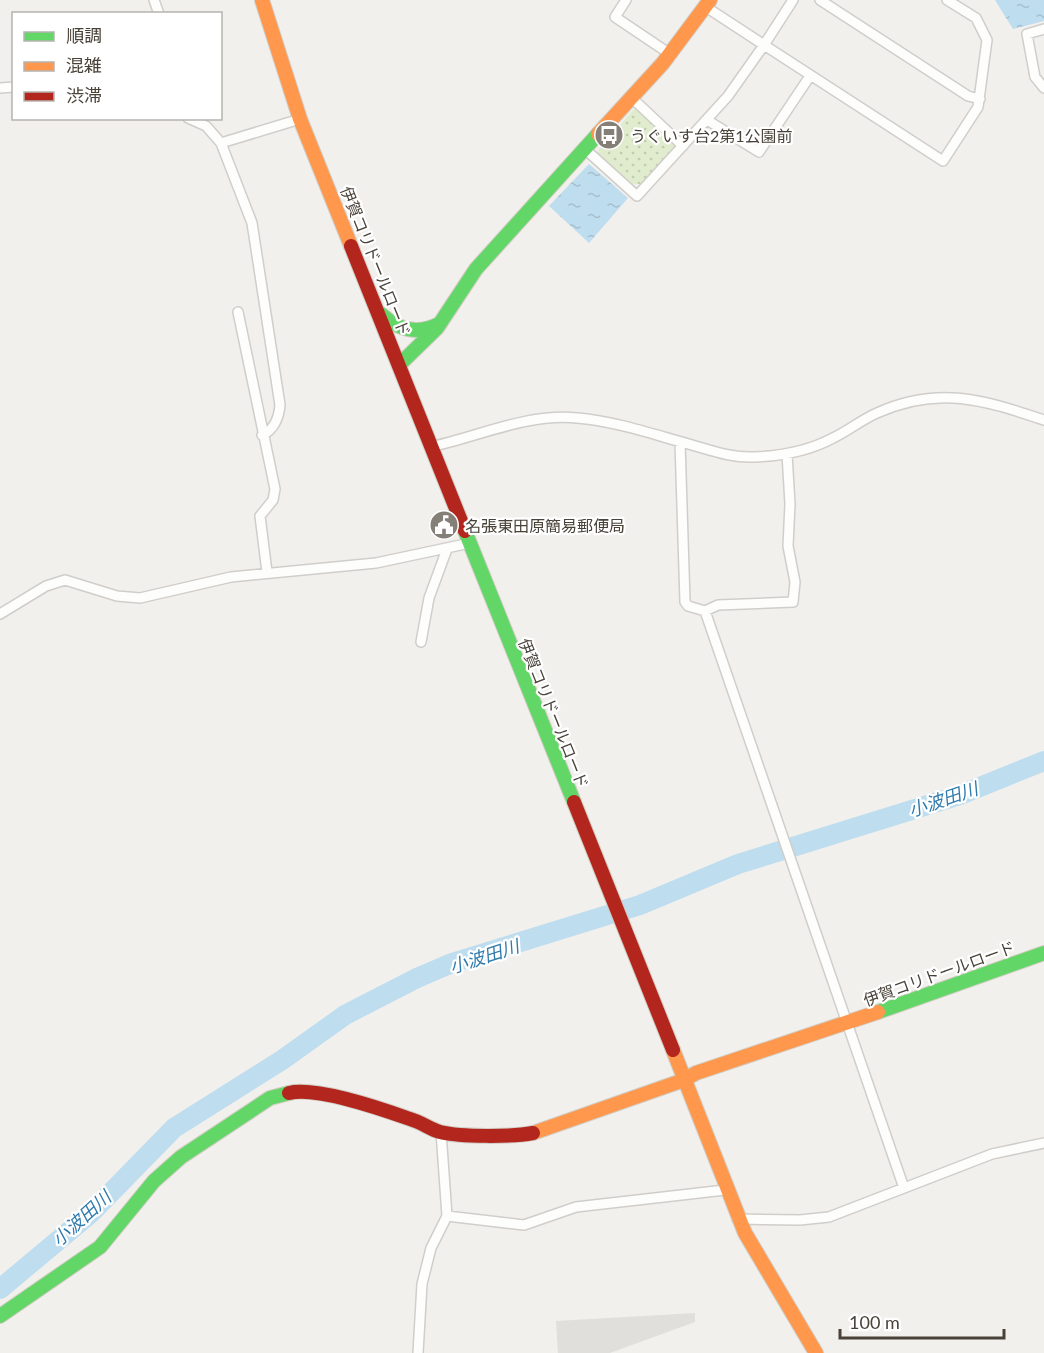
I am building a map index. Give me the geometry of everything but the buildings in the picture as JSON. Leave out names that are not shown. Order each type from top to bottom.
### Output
[{"type":"street","name":"伊賀コリドールロード","points":[[262,0],[300,118],[684,1080],[696,1073],[848,1023],[1044,953]]},
{"type":"street","points":[[626,0],[615,17],[670,54]]},
{"type":"street","points":[[585,149],[637,196],[728,96],[794,0]]},
{"type":"street","points":[[820,0],[968,96],[980,99]]},
{"type":"street","points":[[399,365],[443,320],[476,269],[632,98],[670,54],[708,3],[810,76],[943,161],[974,114],[980,99],[987,40],[975,18],[947,0]]},
{"type":"street","points":[[1044,28],[1027,34],[1035,77],[1044,88]]},
{"type":"street","points":[[707,120],[759,152],[810,76]]},
{"type":"street","points":[[632,98],[683,146]]},
{"type":"street","points":[[221,143],[300,118]]},
{"type":"street","points":[[194,120],[206,126],[221,143],[252,223],[280,405],[274,424],[268,432],[262,435]]},
{"type":"street","points":[[377,310],[391,323],[405,330],[432,328],[443,320]]},
{"type":"street","points":[[238,312],[275,489],[273,500],[260,516],[267,572]]},
{"type":"street","points":[[430,447],[520,422],[551,417],[589,420],[741,457],[787,454],[833,438],[877,413],[936,397],[963,397],[989,402],[1044,420]]},
{"type":"street","points":[[680,442],[685,602],[688,606],[705,611],[718,605],[793,602],[795,582],[788,546],[790,504],[787,454]]},
{"type":"street","points":[[0,614],[46,586],[65,580],[130,599],[267,572],[367,564],[470,543]]},
{"type":"street","points":[[421,642],[429,598],[447,549]]},
{"type":"street","points":[[705,611],[904,1188]]},
{"type":"street","points":[[0,1316],[100,1247],[118,1228],[154,1181],[181,1157],[270,1098],[297,1091],[320,1093],[412,1119],[441,1132],[487,1137],[514,1136],[538,1132],[684,1080],[715,1155],[725,1191],[737,1219],[816,1353]]},
{"type":"street","points":[[418,1353],[422,1284],[431,1248],[447,1216],[441,1132]]},
{"type":"street","points":[[737,1219],[800,1220],[829,1217],[992,1154],[1044,1143]]},
{"type":"street","points":[[447,1216],[524,1225],[576,1207],[725,1191]]},
{"type":"green space","points":[[634,109],[638,109],[674,142],[674,148],[641,184],[632,184],[598,154],[599,149]]},
{"type":"shaded area","points":[[695,1313],[695,1322],[610,1353],[558,1353],[556,1321]]},
{"type":"water","points":[[995,0],[1044,0],[1044,21],[1013,29]]},
{"type":"water","points":[[589,164],[628,198],[589,243],[549,206]]},
{"type":"waterway","name":"小波田川","points":[[0,1289],[91,1213],[174,1128],[282,1060],[345,1015],[417,978],[452,963],[640,905],[738,864],[960,795],[1044,761]]},
{"type":"traffic: fast","points":[[399,365],[437,328],[476,269],[598,134]]},
{"type":"traffic: fast","points":[[381,314],[394,324],[408,329],[423,329],[439,324]]},
{"type":"traffic: fast","points":[[465,531],[574,802]]},
{"type":"traffic: fast","points":[[878,1012],[1044,953]]},
{"type":"traffic: fast","points":[[0,1316],[100,1247],[154,1181],[181,1157],[270,1098],[289,1093]]},
{"type":"traffic: slow","points":[[262,0],[300,119],[351,246]]},
{"type":"traffic: slow","points":[[598,134],[663,63],[710,0]]},
{"type":"traffic: slow","points":[[533,1133],[684,1080],[696,1073],[878,1012]]},
{"type":"traffic: slow","points":[[673,1050],[745,1233],[816,1353]]},
{"type":"traffic: jam","points":[[351,246],[465,531]]},
{"type":"traffic: jam","points":[[574,802],[673,1050]]},
{"type":"traffic: jam","points":[[289,1093],[315,1093],[349,1100],[449,1134],[486,1136],[533,1133]]},
{"type":"place","name":"うぐいす台2第1公園前","points":[[609,135]]},
{"type":"place","name":"名張東田原簡易郵便局","points":[[444,525]]}]
